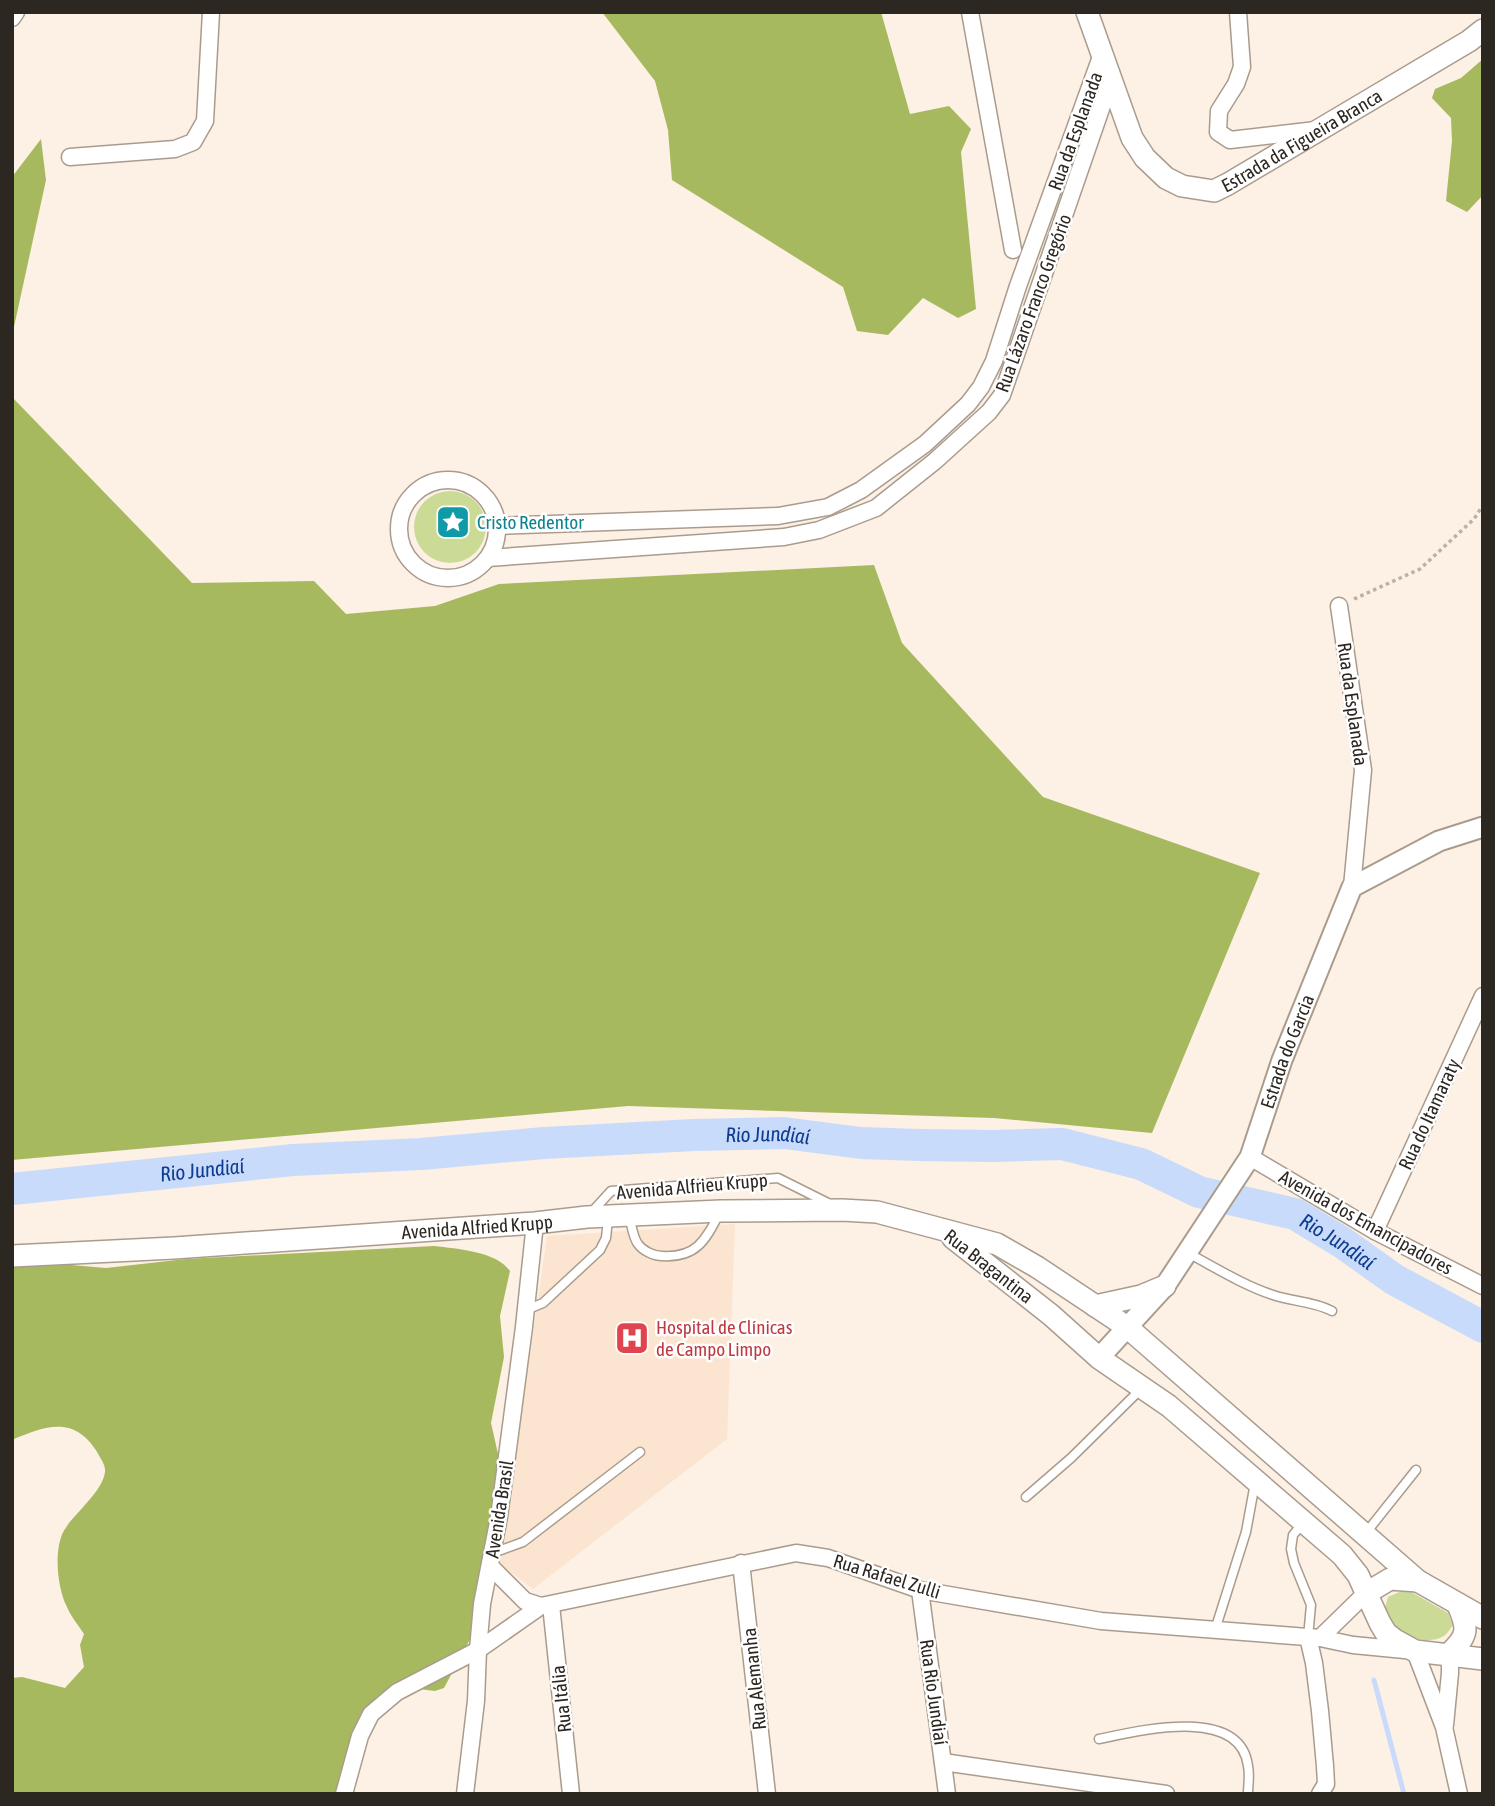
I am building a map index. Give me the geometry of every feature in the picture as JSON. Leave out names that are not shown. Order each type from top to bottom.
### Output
[{"type":"main road","name":"Estrada da Figueira Branca","points":[[1087,12],[1132,138],[1145,158],[1166,178],[1190,188],[1214,191],[1322,129],[1483,30]]},
{"type":"main road","name":"Avenida Alfried Krupp","points":[[12,1255],[174,1248],[587,1217],[721,1211],[877,1212],[939,1228]]},
{"type":"main road","name":"Rua Bragantina","points":[[939,1228],[997,1244],[1037,1267],[1127,1327],[1419,1581],[1483,1618]]},
{"type":"main road","name":"Rua Bragantina","points":[[939,1228],[1051,1315],[1099,1358],[1169,1406],[1342,1555],[1357,1575],[1386,1633],[1415,1651],[1470,1658]]},
{"type":"main road","points":[[1095,1306],[1141,1296],[1165,1286]]},
{"type":"main road","points":[[1365,1594],[1390,1579],[1419,1581]]},
{"type":"main road","points":[[1458,1605],[1467,1625],[1463,1639],[1470,1658]]},
{"type":"street","points":[[12,18],[16,12]]},
{"type":"street","points":[[70,157],[176,149],[193,142],[205,121],[211,12]]},
{"type":"street","points":[[970,12],[1013,250]]},
{"type":"street","points":[[1238,12],[1242,67],[1236,85],[1219,111],[1218,132],[1230,140],[1322,129]]},
{"type":"street","name":"Rua da Esplanada","points":[[1018,286],[1102,54]]},
{"type":"street","name":"Rua Lázaro Franco Gregório","points":[[1018,286],[994,361],[981,387],[968,404],[925,444],[861,490],[828,507],[778,516],[497,526],[494,511],[486,498],[475,488],[461,481],[446,480],[431,482],[407,501],[400,514],[398,530],[401,545],[408,558],[419,569],[433,576],[448,578],[477,568],[488,558],[785,537],[819,530],[876,508],[935,461],[989,412],[1006,388],[1112,77]]},
{"type":"street","points":[[925,444],[935,461]]},
{"type":"street","points":[[488,558],[495,543],[497,526]]},
{"type":"street","name":"Rua da Esplanada","points":[[1339,606],[1363,769],[1352,887]]},
{"type":"street","points":[[1352,887],[1439,841],[1483,827]]},
{"type":"street","name":"Estrada do Garcia","points":[[1099,1358],[1165,1286],[1250,1157],[1282,1060],[1352,887]]},
{"type":"street","name":"Rua do Itamaraty","points":[[1376,1231],[1483,996]]},
{"type":"street","name":"Avenida dos Emancipadores","points":[[1250,1157],[1376,1231],[1483,1286]]},
{"type":"street","name":"Avenida Brasil","points":[[465,1794],[477,1702],[482,1604],[491,1559],[526,1310],[535,1223]]},
{"type":"street","name":"Rua Rafael Zulli","points":[[546,1606],[796,1553],[828,1558],[920,1590],[1101,1621],[1314,1638],[1415,1651]]},
{"type":"street","points":[[491,1559],[525,1601],[546,1606]]},
{"type":"street","name":"Rua Alemanha","points":[[741,1563],[766,1794]]},
{"type":"street","name":"Rua Rio Jundiaí","points":[[920,1590],[947,1794]]},
{"type":"street","points":[[1320,1794],[1326,1784],[1314,1638],[1365,1594]]},
{"type":"street","points":[[344,1794],[360,1736],[371,1714],[397,1692],[478,1650],[546,1606]]},
{"type":"street","name":"Rua Itália","points":[[546,1606],[571,1794]]},
{"type":"street","points":[[1415,1651],[1444,1727],[1459,1794]]},
{"type":"street","points":[[1444,1727],[1470,1658]]},
{"type":"street","points":[[943,1762],[1106,1790],[1166,1794]]},
{"type":"lane","name":"Avenida Alfrieu Krupp","points":[[587,1217],[611,1191],[778,1178],[842,1210]]},
{"type":"lane","points":[[526,1310],[543,1303],[600,1250],[618,1215],[638,1244],[654,1256],[675,1257],[693,1251],[706,1238],[721,1211]]},
{"type":"lane","points":[[1188,1253],[1249,1286],[1275,1296],[1314,1302],[1332,1311]]},
{"type":"lane","points":[[1026,1497],[1071,1458],[1142,1388]]},
{"type":"lane","points":[[491,1559],[523,1542],[640,1452]]},
{"type":"lane","points":[[1365,1534],[1416,1470]]},
{"type":"lane","points":[[1215,1630],[1246,1532],[1255,1480]]},
{"type":"lane","points":[[1304,1522],[1293,1535],[1291,1549],[1311,1605],[1314,1638]]},
{"type":"lane","points":[[1099,1739],[1148,1730],[1198,1726],[1228,1736],[1241,1748],[1248,1765],[1248,1794]]},
{"type":"path","points":[[1339,606],[1420,569],[1475,519],[1483,505]]},
{"type":"shaded area","name":"Hospital de Clínicas de Campo Limpo","points":[[735,1224],[727,1439],[533,1589],[500,1564],[547,1236]]},
{"type":"green space","points":[[602,12],[881,12],[910,114],[949,106],[971,129],[961,152],[976,309],[958,318],[923,298],[888,335],[857,331],[843,287],[672,180],[668,130],[655,81]]},
{"type":"green space","points":[[1483,59],[1483,195],[1467,212],[1446,201],[1452,141],[1451,118],[1432,98],[1435,89],[1461,78]]},
{"type":"green space","points":[[41,139],[46,180],[12,336],[12,177]]},
{"type":"green space","points":[[12,397],[192,583],[314,581],[346,614],[435,606],[499,584],[874,565],[902,643],[1043,797],[1260,873],[1152,1133],[994,1118],[628,1106],[12,1160]]},
{"type":"green space","points":[[457,491],[476,501],[484,513],[484,541],[476,553],[464,561],[443,563],[424,553],[416,541],[414,520],[424,501],[436,493]]},
{"type":"green space","points":[[434,1246],[486,1255],[504,1264],[510,1271],[500,1316],[504,1357],[491,1423],[503,1476],[475,1630],[444,1688],[435,1691],[403,1687],[387,1692],[339,1794],[12,1794],[12,1678],[22,1677],[65,1688],[84,1667],[80,1645],[84,1634],[64,1599],[59,1579],[59,1546],[69,1523],[99,1487],[105,1469],[88,1440],[69,1428],[47,1428],[12,1440],[12,1265],[25,1261],[106,1268],[186,1259]]},
{"type":"green space","points":[[1406,1589],[1448,1613],[1453,1625],[1445,1635],[1434,1640],[1425,1640],[1406,1635],[1391,1624],[1385,1608],[1388,1597]]},
{"type":"waterway","name":"Rio Jundiaí","points":[[12,1189],[293,1160],[694,1135],[784,1133],[861,1143],[919,1145],[1062,1144],[1141,1164],[1199,1192],[1295,1214],[1343,1243],[1395,1280],[1483,1327]]},
{"type":"waterway","points":[[1374,1680],[1404,1794]]},
{"type":"place","name":"Cristo Redentor","points":[[453,522]]},
{"type":"place","name":"Hospital de Clínicas de Campo Limpo","points":[[632,1338]]}]
